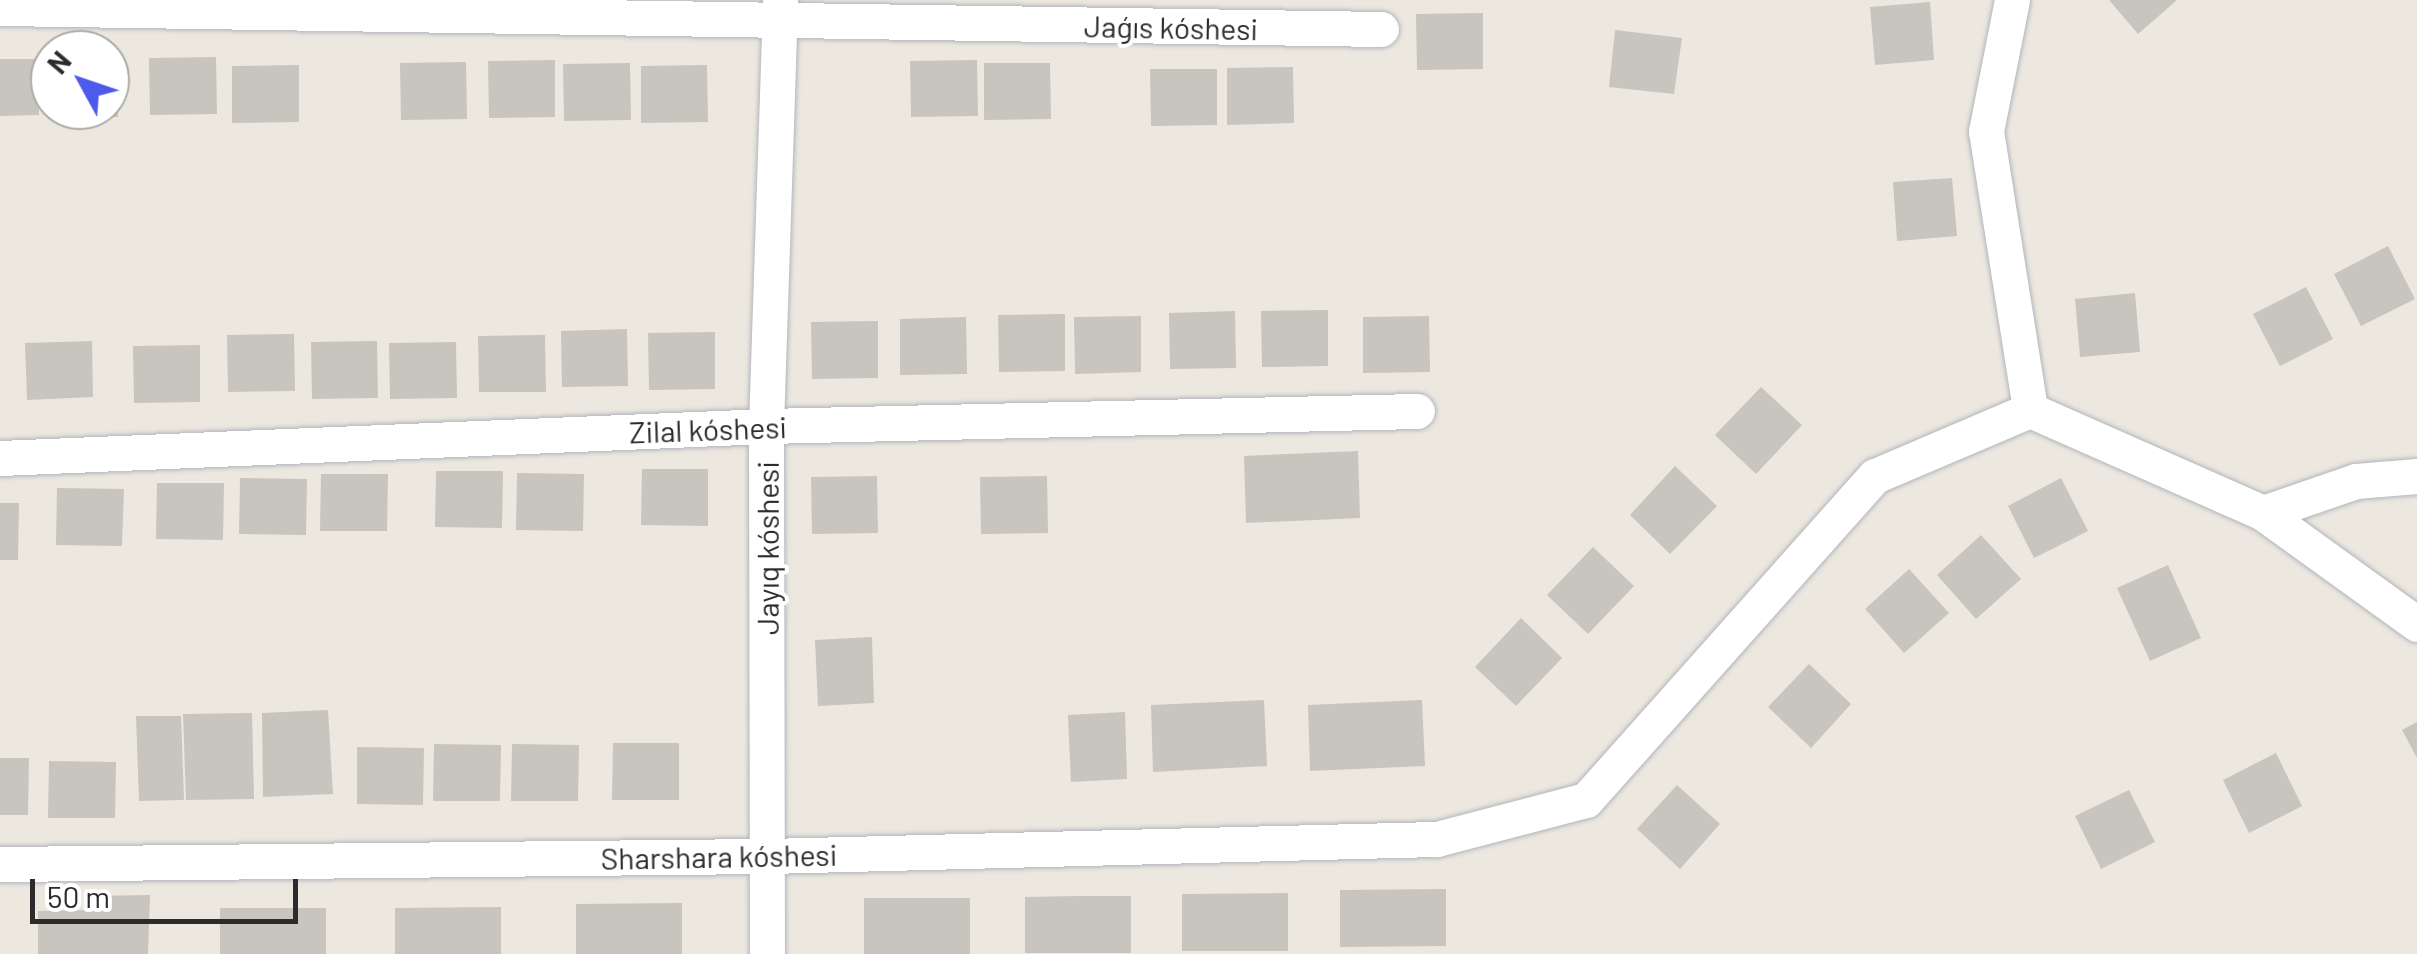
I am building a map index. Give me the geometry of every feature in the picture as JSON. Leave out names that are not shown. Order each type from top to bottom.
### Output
[{"type":"street","points":[[2012,0],[1986,131],[2030,410],[2264,513],[2417,624]]},
{"type":"street","name":"Jaǵıs kóshesi","points":[[0,8],[781,12],[1382,29]]},
{"type":"street","name":"Jayıq kóshesi","points":[[767,954],[766,426],[781,12]]},
{"type":"street","name":"Sharshara kóshesi","points":[[0,864],[769,856],[1438,839],[1586,800],[1875,476],[2030,410]]},
{"type":"street","name":"Zilal kóshesi","points":[[0,458],[766,426],[1417,411]]},
{"type":"street","points":[[2264,513],[2356,482],[2417,476]]},
{"type":"building","points":[[2109,0],[2177,0],[2138,34]]},
{"type":"building","points":[[1930,2],[1934,60],[1875,65],[1870,7]]},
{"type":"building","points":[[1483,13],[1483,69],[1417,70],[1416,14]]},
{"type":"building","points":[[1615,30],[1682,38],[1674,94],[1609,87]]},
{"type":"building","points":[[216,57],[217,114],[150,115],[149,58]]},
{"type":"building","points":[[0,59],[30,59],[30,115],[0,116]]},
{"type":"building","points":[[555,60],[555,117],[489,118],[488,61]]},
{"type":"building","points":[[977,60],[978,116],[911,117],[910,61]]},
{"type":"building","points":[[466,62],[467,119],[401,120],[400,63]]},
{"type":"building","points":[[630,63],[631,120],[564,121],[563,64]]},
{"type":"building","points":[[984,63],[1050,63],[1051,119],[984,120]]},
{"type":"building","points":[[299,65],[299,122],[232,123],[232,66]]},
{"type":"building","points":[[707,65],[708,122],[641,123],[641,66]]},
{"type":"building","points":[[1293,67],[1294,123],[1227,125],[1227,68]]},
{"type":"building","points":[[1150,69],[1217,69],[1217,125],[1151,126]]},
{"type":"building","points":[[1952,178],[1957,236],[1897,241],[1893,182]]},
{"type":"building","points":[[2388,246],[2415,299],[2361,326],[2334,274]]},
{"type":"building","points":[[2306,287],[2333,339],[2280,366],[2253,314]]},
{"type":"building","points":[[2135,293],[2140,352],[2080,357],[2075,299]]},
{"type":"building","points":[[1328,310],[1328,366],[1262,367],[1261,311]]},
{"type":"building","points":[[1235,311],[1236,368],[1170,369],[1169,313]]},
{"type":"building","points":[[1065,314],[1065,371],[999,372],[998,315]]},
{"type":"building","points":[[1141,316],[1141,372],[1075,374],[1074,317]]},
{"type":"building","points":[[1429,316],[1430,372],[1363,373],[1363,317]]},
{"type":"building","points":[[966,317],[967,374],[900,375],[900,319]]},
{"type":"building","points":[[878,321],[878,378],[812,379],[811,322]]},
{"type":"building","points":[[627,329],[628,386],[562,387],[561,331]]},
{"type":"building","points":[[715,332],[715,389],[649,390],[648,333]]},
{"type":"building","points":[[294,334],[295,391],[228,392],[227,335]]},
{"type":"building","points":[[545,335],[546,392],[479,392],[478,336]]},
{"type":"building","points":[[92,341],[93,397],[27,400],[25,343]]},
{"type":"building","points":[[377,341],[378,398],[312,399],[311,342]]},
{"type":"building","points":[[456,342],[457,398],[390,399],[389,343]]},
{"type":"building","points":[[200,345],[200,402],[134,403],[133,346]]},
{"type":"building","points":[[1761,387],[1802,425],[1756,474],[1715,435]]},
{"type":"building","points":[[1358,451],[1360,518],[1246,523],[1244,456]]},
{"type":"building","points":[[1675,466],[1717,506],[1670,554],[1630,515]]},
{"type":"building","points":[[642,469],[708,469],[708,526],[641,525]]},
{"type":"building","points":[[436,471],[503,471],[502,528],[435,527]]},
{"type":"building","points":[[517,473],[584,474],[583,531],[516,530]]},
{"type":"building","points":[[321,474],[388,474],[387,531],[320,531]]},
{"type":"building","points":[[877,476],[878,533],[812,534],[811,477]]},
{"type":"building","points":[[1047,476],[1048,533],[981,534],[980,477]]},
{"type":"building","points":[[240,478],[307,479],[306,535],[239,534]]},
{"type":"building","points":[[2061,478],[2088,531],[2034,558],[2008,506]]},
{"type":"building","points":[[157,483],[224,483],[223,540],[156,539]]},
{"type":"building","points":[[57,488],[124,489],[122,546],[56,545]]},
{"type":"building","points":[[0,503],[19,503],[18,560],[0,560]]},
{"type":"building","points":[[1981,535],[2021,579],[1976,619],[1937,575]]},
{"type":"building","points":[[1593,547],[1634,586],[1588,634],[1547,595]]},
{"type":"building","points":[[2168,565],[2201,638],[2150,661],[2117,588]]},
{"type":"building","points":[[1909,569],[1949,613],[1904,653],[1865,609]]},
{"type":"building","points":[[1521,618],[1562,658],[1516,706],[1475,667]]},
{"type":"building","points":[[872,637],[874,703],[818,706],[815,640]]},
{"type":"building","points":[[1809,664],[1851,704],[1811,748],[1768,707]]},
{"type":"building","points":[[1264,700],[1267,766],[1153,772],[1151,705]]},
{"type":"building","points":[[1422,700],[1425,766],[1310,771],[1308,705]]},
{"type":"building","points":[[328,710],[333,794],[263,797],[262,713]]},
{"type":"building","points":[[1125,712],[1127,779],[1071,782],[1068,715]]},
{"type":"building","points":[[252,713],[254,799],[186,800],[183,714]]},
{"type":"building","points":[[136,716],[181,716],[184,800],[139,801]]},
{"type":"building","points":[[2417,722],[2417,758],[2402,730]]},
{"type":"building","points":[[613,743],[679,743],[679,800],[612,800]]},
{"type":"building","points":[[434,744],[501,745],[500,801],[433,801]]},
{"type":"building","points":[[512,744],[579,745],[578,801],[511,801]]},
{"type":"building","points":[[357,747],[424,748],[423,805],[357,804]]},
{"type":"building","points":[[2276,753],[2302,806],[2249,833],[2223,780]]},
{"type":"building","points":[[0,758],[29,758],[28,815],[0,815]]},
{"type":"building","points":[[49,761],[116,762],[115,818],[48,818]]},
{"type":"building","points":[[1677,785],[1720,824],[1680,869],[1637,829]]},
{"type":"building","points":[[2129,790],[2155,842],[2101,869],[2075,816]]},
{"type":"building","points":[[1446,889],[1446,946],[1340,947],[1340,890]]},
{"type":"building","points":[[1288,893],[1288,951],[1182,951],[1182,894]]},
{"type":"building","points":[[150,895],[148,954],[38,954],[38,911],[90,910],[90,896]]},
{"type":"building","points":[[1131,896],[1131,953],[1025,953],[1025,897]]},
{"type":"building","points":[[864,898],[970,898],[970,954],[864,954]]},
{"type":"building","points":[[682,903],[682,954],[576,954],[576,904]]},
{"type":"building","points":[[501,907],[501,954],[395,954],[395,908]]},
{"type":"building","points":[[220,908],[326,908],[326,954],[220,954]]}]
